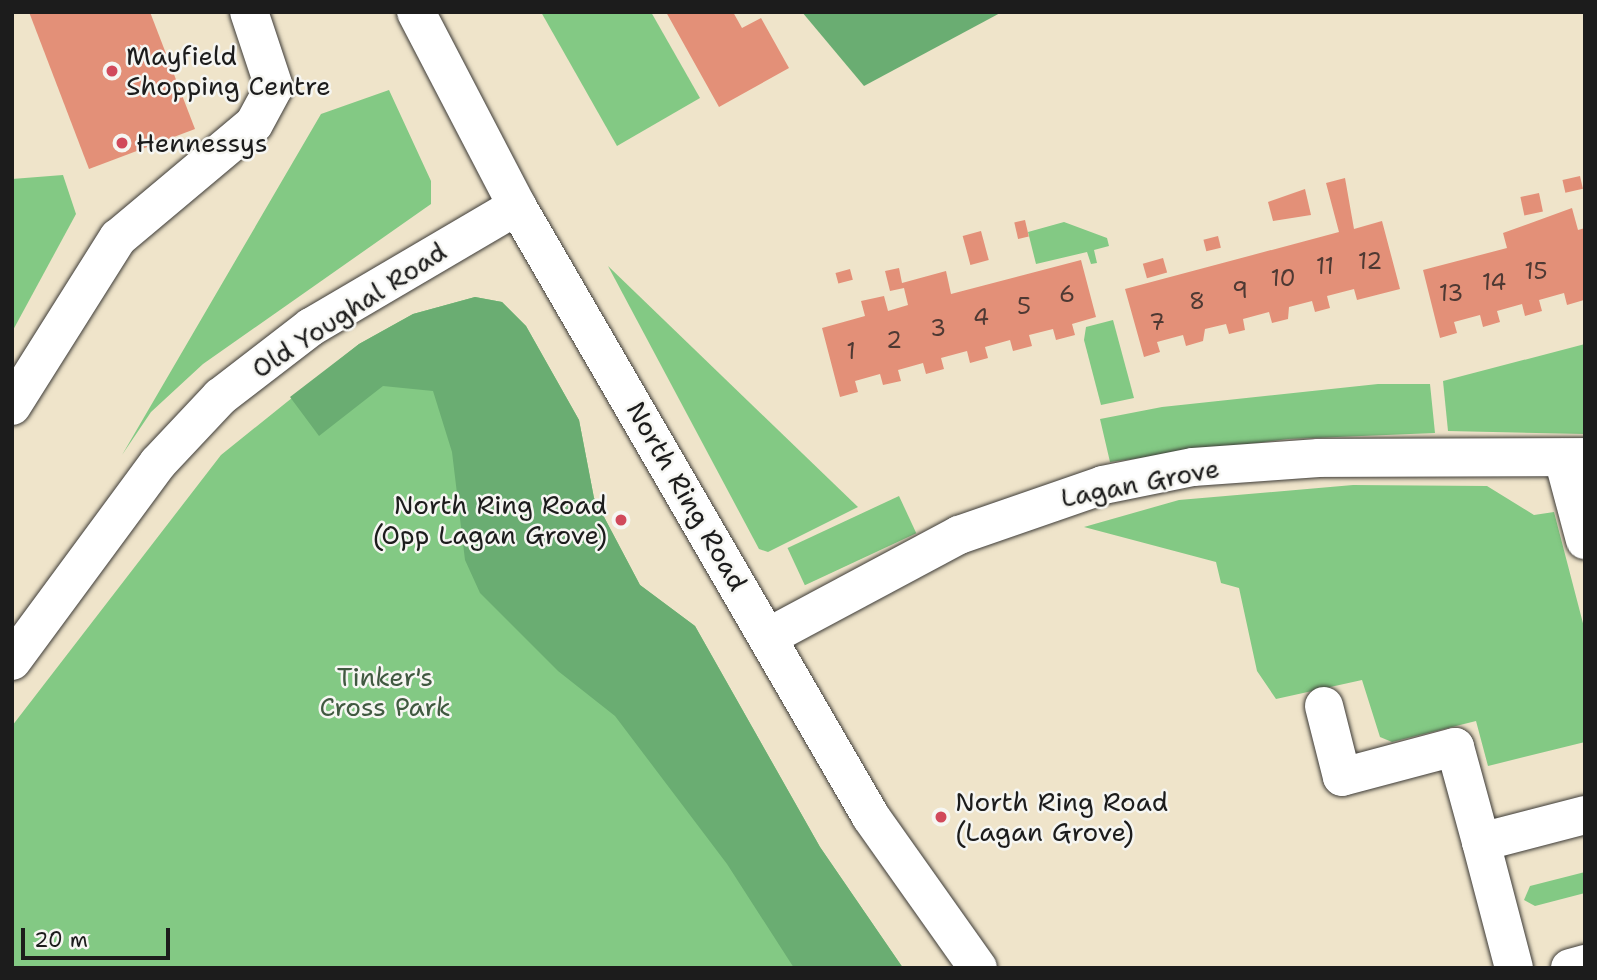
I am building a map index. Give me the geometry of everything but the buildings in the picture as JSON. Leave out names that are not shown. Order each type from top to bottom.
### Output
[{"type":"main road","points":[[12,407],[118,238],[254,124],[274,87],[249,12]]},
{"type":"main road","name":"North Ring Road","points":[[416,12],[517,206],[871,817],[978,968]]},
{"type":"main road","name":"Old Youghal Road","points":[[12,661],[158,463],[220,397],[312,327],[517,206]]},
{"type":"main road","points":[[1574,457],[1585,540]]},
{"type":"main road","name":"Lagan Grove","points":[[768,637],[959,535],[1103,485],[1193,467],[1319,458],[1574,457]]},
{"type":"main road","points":[[1324,706],[1342,776],[1455,747],[1514,968]]},
{"type":"main road","points":[[1480,842],[1585,815]]},
{"type":"main road","points":[[1570,968],[1585,964]]},
{"type":"green space","points":[[541,12],[651,12],[700,98],[617,146]]},
{"type":"green space","points":[[802,12],[1002,12],[864,86]]},
{"type":"green space","points":[[389,90],[431,181],[431,204],[203,364],[151,412],[122,455],[321,114]]},
{"type":"green space","points":[[63,175],[76,214],[12,332],[12,179]]},
{"type":"green space","points":[[1064,222],[1107,238],[1109,246],[1094,250],[1097,263],[1091,264],[1087,252],[1036,264],[1028,232]]},
{"type":"green space","points":[[608,266],[858,507],[768,552],[759,549]]},
{"type":"green space","name":"Tinker's Cross Park","points":[[475,297],[502,302],[526,326],[579,420],[594,498],[640,585],[695,626],[820,847],[903,968],[12,968],[12,726],[221,455],[359,344],[413,314]]},
{"type":"green space","points":[[475,297],[502,302],[526,326],[579,420],[594,498],[640,585],[695,626],[820,847],[903,968],[794,968],[727,864],[615,716],[558,671],[480,593],[465,560],[452,452],[433,391],[383,386],[319,436],[290,397],[359,344],[413,314]]},
{"type":"green space","points":[[1113,320],[1134,398],[1101,405],[1084,340],[1086,327]]},
{"type":"green space","points":[[1585,344],[1585,434],[1448,431],[1443,381]]},
{"type":"green space","points":[[1378,384],[1430,384],[1435,433],[1288,439],[1110,462],[1100,419],[1162,407]]},
{"type":"green space","points":[[1353,485],[1487,486],[1534,515],[1554,512],[1585,631],[1585,742],[1488,766],[1476,721],[1392,742],[1380,737],[1362,680],[1276,699],[1257,671],[1239,588],[1221,583],[1216,562],[1084,527],[1179,500]]},
{"type":"green space","points":[[899,496],[916,533],[805,585],[788,548]]},
{"type":"green space","points":[[1585,872],[1585,893],[1535,906],[1524,900],[1530,886]]},
{"type":"place","name":"Mayfield Shopping Centre","points":[[112,71]]},
{"type":"place","name":"Hennessys","points":[[122,143]]},
{"type":"place","name":"North Ring Road (Opp Lagan Grove)","points":[[621,520]]},
{"type":"place","name":"North Ring Road (Lagan Grove)","points":[[941,817]]}]
